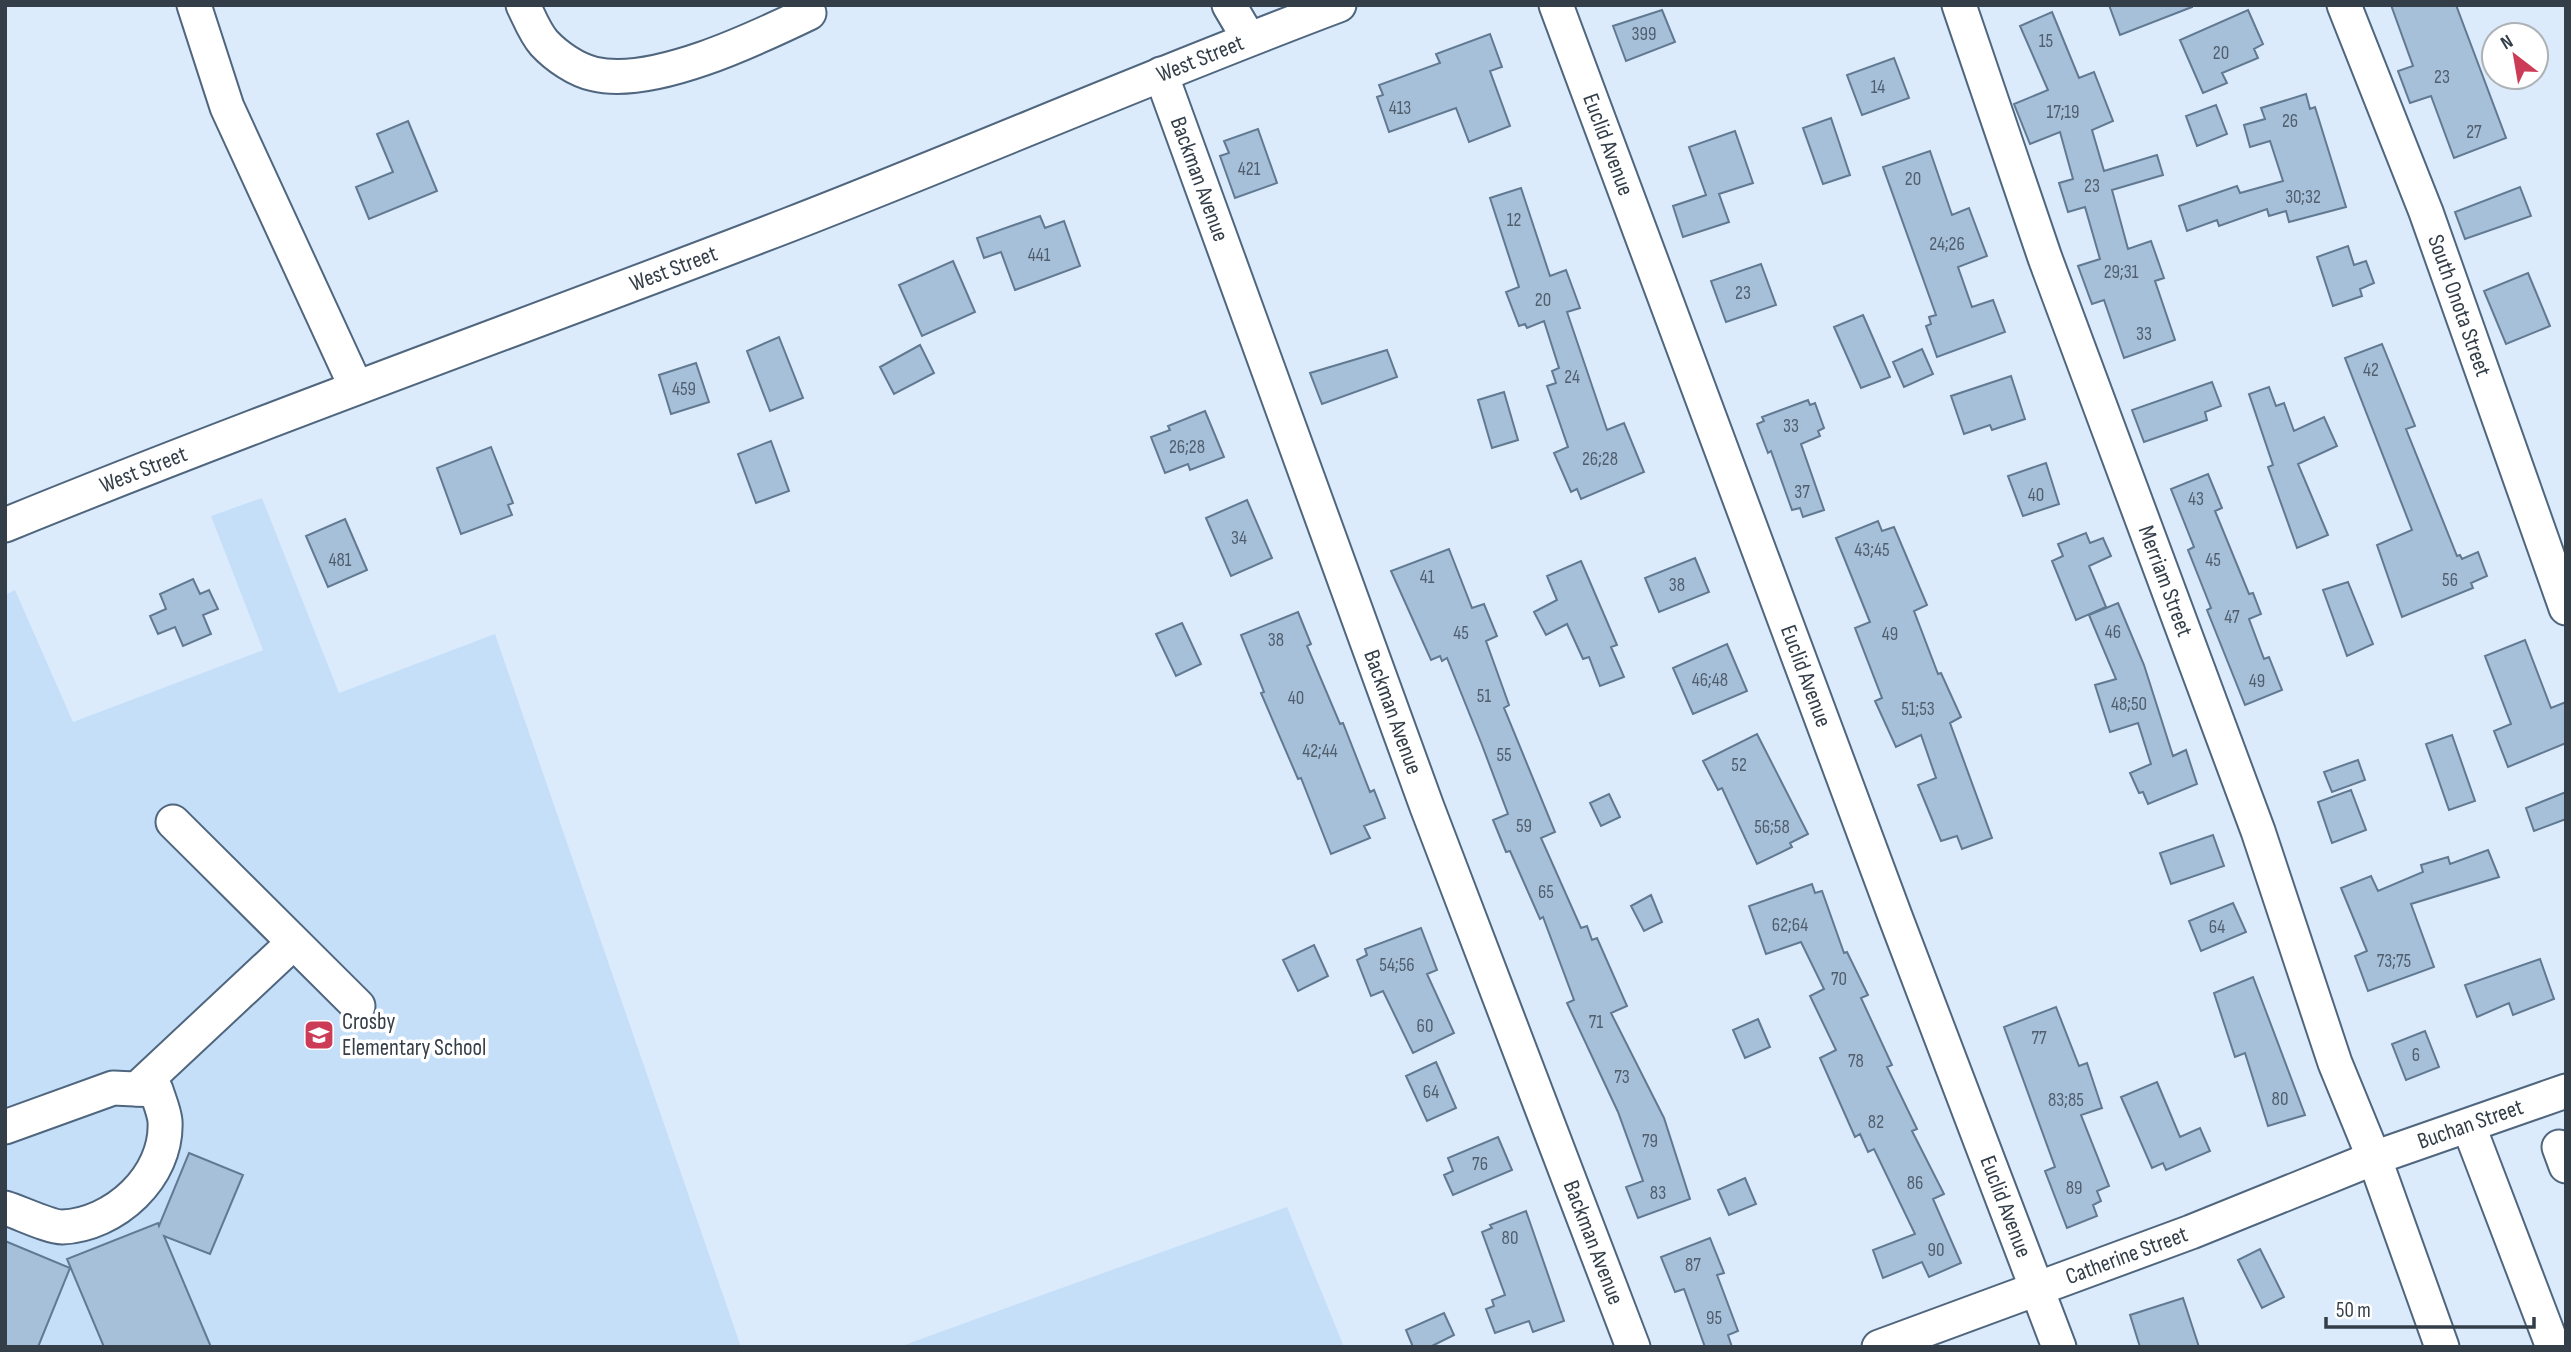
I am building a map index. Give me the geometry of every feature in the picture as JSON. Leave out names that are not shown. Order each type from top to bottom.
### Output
[{"type":"street","points":[[194,5],[227,107],[356,387]]},
{"type":"street","points":[[523,5],[542,42],[565,61],[593,74],[641,76],[711,55],[813,8]]},
{"type":"street","points":[[1230,5],[1249,39]]},
{"type":"street","name":"West Street","points":[[5,526],[356,387],[791,224],[1339,5]]},
{"type":"street","name":"Euclid Avenue","points":[[1556,5],[1890,904],[2059,1347]]},
{"type":"street","name":"Merriam Street","points":[[1959,5],[2045,258],[2258,831],[2335,1063],[2374,1158],[2442,1347]]},
{"type":"street","name":"South Onota Street","points":[[2344,5],[2426,212],[2566,608]]},
{"type":"street","name":"Backman Avenue","points":[[1161,74],[1427,807],[1633,1347]]},
{"type":"street","points":[[173,822],[292,944],[358,1006]]},
{"type":"street","points":[[137,1089],[292,944]]},
{"type":"street","points":[[5,1127],[113,1088],[156,1090],[165,1122],[159,1159],[137,1195],[97,1220],[59,1227],[5,1208]]},
{"type":"street","name":"Buchan Street","points":[[2374,1158],[2566,1091]]},
{"type":"street","points":[[2469,1127],[2553,1347]]},
{"type":"street","name":"Catherine Street","points":[[1879,1347],[2038,1289],[2374,1158]]},
{"type":"shaded area","name":"Crosby Elementary School","points":[[262,498],[339,693],[495,634],[741,1347],[5,1347],[5,595],[15,590],[73,722],[263,650],[211,516]]},
{"type":"shaded area","points":[[1287,1207],[1344,1347],[899,1347],[1045,1294]]},
{"type":"building","points":[[2109,5],[2192,5],[2192,7],[2120,35]]},
{"type":"building","points":[[2391,5],[2456,5],[2480,69],[2480,91],[2488,91],[2506,138],[2454,158],[2431,96],[2410,103],[2398,71],[2413,66]]},
{"type":"building","points":[[1662,10],[1675,42],[1626,61],[1613,26]]},
{"type":"building","points":[[2248,10],[2263,44],[2254,49],[2258,58],[2222,73],[2227,83],[2203,93],[2180,40]]},
{"type":"building","points":[[2052,12],[2079,78],[2094,72],[2113,121],[2092,130],[2104,171],[2157,155],[2163,175],[2112,190],[2128,249],[2151,241],[2164,278],[2155,281],[2175,340],[2124,358],[2104,300],[2092,304],[2078,266],[2100,259],[2085,207],[2068,212],[2059,183],[2073,179],[2060,132],[2030,144],[2014,104],[2048,90],[2020,26]]},
{"type":"building","points":[[1490,34],[1502,67],[1490,71],[1510,126],[1469,142],[1456,108],[1389,132],[1377,97],[1383,95],[1379,85],[1440,63],[1436,54]]},
{"type":"building","points":[[1894,58],[1909,98],[1862,115],[1847,75]]},
{"type":"building","points":[[2306,94],[2310,109],[2315,107],[2346,207],[2289,222],[2286,211],[2269,216],[2267,209],[2219,226],[2217,220],[2187,231],[2179,206],[2237,186],[2240,193],[2283,181],[2270,141],[2250,147],[2244,125],[2265,119],[2261,108]]},
{"type":"building","points":[[2216,105],[2227,134],[2197,146],[2186,116]]},
{"type":"building","points":[[1831,118],[1850,175],[1823,184],[1803,128]]},
{"type":"building","points":[[408,121],[437,191],[369,219],[356,187],[393,172],[377,134]]},
{"type":"building","points":[[1258,129],[1277,183],[1235,198],[1220,156],[1229,153],[1224,141]]},
{"type":"building","points":[[1735,131],[1753,183],[1719,194],[1729,222],[1683,237],[1673,206],[1706,195],[1689,147]]},
{"type":"building","points":[[1930,151],[1952,215],[1969,208],[1987,256],[1958,267],[1972,307],[1993,300],[2005,332],[1937,357],[1926,326],[1931,324],[1929,317],[1936,315],[1883,167]]},
{"type":"building","points":[[2520,187],[2531,216],[2465,239],[2455,212]]},
{"type":"building","points":[[1521,188],[1550,276],[1566,270],[1580,308],[1567,312],[1607,430],[1624,423],[1644,472],[1581,499],[1577,489],[1571,492],[1554,453],[1568,447],[1547,386],[1556,383],[1552,371],[1559,368],[1544,321],[1527,328],[1525,324],[1519,326],[1506,292],[1519,287],[1490,198]]},
{"type":"building","points":[[1040,216],[1045,228],[1064,221],[1080,266],[1015,290],[1001,252],[984,258],[977,238]]},
{"type":"building","points":[[2348,246],[2354,265],[2366,261],[2374,283],[2360,289],[2362,296],[2333,306],[2317,257]]},
{"type":"building","points":[[953,261],[975,312],[922,336],[899,285]]},
{"type":"building","points":[[1761,264],[1776,305],[1726,322],[1711,281]]},
{"type":"building","points":[[2528,273],[2550,326],[2506,344],[2484,291]]},
{"type":"building","points":[[1863,315],[1890,377],[1861,388],[1834,327]]},
{"type":"building","points":[[779,337],[803,398],[770,411],[747,351]]},
{"type":"building","points":[[2382,344],[2415,426],[2406,429],[2457,556],[2460,555],[2462,559],[2478,552],[2487,576],[2471,583],[2473,588],[2402,617],[2377,545],[2412,530],[2345,358]]},
{"type":"building","points":[[920,345],[934,373],[894,394],[880,367]]},
{"type":"building","points":[[1922,349],[1933,374],[1904,387],[1893,362]]},
{"type":"building","points":[[1387,350],[1397,377],[1322,404],[1310,373]]},
{"type":"building","points":[[696,363],[709,402],[671,414],[659,375]]},
{"type":"building","points":[[2011,376],[2025,419],[1992,430],[1990,425],[1964,434],[1951,396]]},
{"type":"building","points":[[2212,382],[2221,406],[2205,412],[2207,420],[2144,442],[2132,410]]},
{"type":"building","points":[[2269,387],[2276,406],[2284,403],[2294,431],[2324,417],[2337,446],[2298,464],[2328,535],[2297,548],[2268,467],[2273,465],[2249,394]]},
{"type":"building","points":[[1504,392],[1518,440],[1492,448],[1478,400]]},
{"type":"building","points":[[1808,400],[1810,405],[1815,403],[1824,428],[1818,431],[1820,436],[1801,444],[1824,510],[1803,517],[1800,508],[1792,510],[1771,451],[1768,453],[1757,424],[1764,421],[1762,417]]},
{"type":"building","points":[[1205,411],[1224,457],[1190,470],[1188,464],[1165,473],[1151,437],[1170,430],[1168,426]]},
{"type":"building","points":[[771,441],[789,491],[756,503],[738,454]]},
{"type":"building","points":[[491,447],[513,503],[508,505],[512,515],[461,534],[437,468]]},
{"type":"building","points":[[2046,463],[2059,504],[2023,516],[2008,476]]},
{"type":"building","points":[[2208,474],[2222,508],[2215,511],[2249,594],[2253,593],[2261,614],[2249,619],[2264,659],[2269,657],[2282,690],[2245,705],[2207,610],[2211,608],[2188,550],[2194,547],[2171,489]]},
{"type":"building","points":[[1247,500],[1272,558],[1231,576],[1206,518]]},
{"type":"building","points":[[345,519],[367,570],[328,587],[306,536]]},
{"type":"building","points":[[1878,521],[1882,531],[1894,527],[1927,605],[1914,611],[1938,674],[1941,673],[1961,717],[1950,723],[1992,838],[1962,849],[1957,836],[1941,841],[1918,785],[1936,778],[1921,735],[1896,747],[1875,701],[1882,698],[1855,628],[1870,622],[1836,538]]},
{"type":"building","points":[[2086,533],[2090,543],[2103,538],[2111,556],[2089,566],[2106,607],[2076,620],[2052,561],[2063,556],[2058,544]]},
{"type":"building","points":[[1449,549],[1472,608],[1484,604],[1497,636],[1486,641],[1509,705],[1504,708],[1555,832],[1541,838],[1581,928],[1587,926],[1592,940],[1597,938],[1627,1006],[1611,1013],[1664,1118],[1690,1199],[1638,1218],[1626,1187],[1643,1181],[1618,1112],[1567,1003],[1574,1000],[1543,917],[1540,919],[1493,820],[1508,814],[1482,745],[1447,658],[1442,661],[1440,656],[1431,660],[1391,571]]},
{"type":"building","points":[[1695,558],[1709,592],[1659,612],[1645,578]]},
{"type":"building","points":[[1581,561],[1617,645],[1611,647],[1624,677],[1600,686],[1589,657],[1583,659],[1567,624],[1546,635],[1534,612],[1557,600],[1547,576]]},
{"type":"building","points":[[193,579],[200,594],[209,590],[218,609],[203,615],[211,634],[183,646],[175,627],[158,634],[150,616],[166,609],[160,594]]},
{"type":"building","points":[[2348,582],[2373,644],[2347,656],[2323,590]]},
{"type":"building","points":[[2118,603],[2144,665],[2173,756],[2186,750],[2197,784],[2148,804],[2143,792],[2139,793],[2130,773],[2151,764],[2138,723],[2110,732],[2095,685],[2116,679],[2089,615]]},
{"type":"building","points":[[1298,612],[1311,644],[1307,646],[1340,724],[1343,723],[1370,792],[1374,790],[1385,818],[1364,826],[1370,838],[1331,854],[1301,778],[1298,779],[1261,693],[1264,692],[1241,635]]},
{"type":"building","points":[[1182,623],[1201,664],[1176,676],[1156,634]]},
{"type":"building","points":[[2525,640],[2551,708],[2566,702],[2566,743],[2508,767],[2494,731],[2511,724],[2485,656]]},
{"type":"building","points":[[1727,644],[1747,691],[1693,714],[1673,668]]},
{"type":"building","points":[[1757,734],[1808,834],[1790,843],[1792,847],[1757,864],[1722,788],[1718,790],[1703,761]]},
{"type":"building","points":[[2452,735],[2475,801],[2449,810],[2426,744]]},
{"type":"building","points":[[2358,760],[2365,780],[2332,792],[2324,772]]},
{"type":"building","points":[[2351,790],[2366,830],[2332,843],[2318,802]]},
{"type":"building","points":[[2566,792],[2566,819],[2534,831],[2526,808]]},
{"type":"building","points":[[1609,794],[1620,817],[1601,826],[1590,803]]},
{"type":"building","points":[[2213,835],[2224,866],[2171,884],[2160,853]]},
{"type":"building","points":[[2488,850],[2499,877],[2411,904],[2434,967],[2368,991],[2355,956],[2367,951],[2341,888],[2371,876],[2378,891],[2423,872],[2421,865],[2448,857],[2450,864]]},
{"type":"building","points":[[1812,884],[1815,893],[1822,891],[1844,953],[1847,952],[1868,995],[1861,998],[1892,1065],[1887,1067],[1917,1129],[1912,1131],[1944,1194],[1933,1199],[1961,1263],[1929,1277],[1922,1262],[1883,1278],[1873,1250],[1915,1234],[1874,1149],[1868,1152],[1860,1134],[1855,1137],[1820,1058],[1836,1050],[1810,996],[1824,989],[1801,942],[1766,954],[1749,906]]},
{"type":"building","points":[[1651,895],[1662,922],[1644,931],[1631,906]]},
{"type":"building","points":[[2233,903],[2246,932],[2201,951],[2189,921]]},
{"type":"building","points":[[1421,928],[1437,970],[1427,974],[1454,1033],[1413,1053],[1383,991],[1371,996],[1357,960],[1367,955],[1365,949]]},
{"type":"building","points":[[1314,945],[1328,976],[1298,991],[1283,960]]},
{"type":"building","points":[[2540,959],[2554,999],[2513,1015],[2509,1003],[2477,1017],[2465,985]]},
{"type":"building","points":[[2253,977],[2305,1115],[2268,1126],[2245,1053],[2235,1057],[2214,993]]},
{"type":"building","points":[[2056,1007],[2079,1066],[2087,1063],[2102,1108],[2081,1115],[2109,1186],[2097,1191],[2101,1201],[2093,1205],[2097,1216],[2067,1228],[2045,1171],[2055,1167],[2004,1027]]},
{"type":"building","points":[[1758,1019],[1770,1047],[1745,1058],[1733,1030]]},
{"type":"building","points":[[2425,1031],[2439,1067],[2406,1080],[2392,1044]]},
{"type":"building","points":[[1436,1062],[1456,1108],[1427,1121],[1406,1076]]},
{"type":"building","points":[[2157,1082],[2180,1137],[2200,1128],[2210,1151],[2166,1170],[2163,1163],[2152,1168],[2121,1097]]},
{"type":"building","points":[[1498,1137],[1512,1170],[1453,1195],[1444,1175],[1453,1171],[1448,1158]]},
{"type":"building","points":[[189,1153],[243,1175],[210,1254],[164,1236],[211,1347],[104,1347],[67,1259],[158,1223],[159,1226]]},
{"type":"building","points":[[1745,1178],[1756,1204],[1729,1215],[1718,1190]]},
{"type":"building","points":[[1526,1211],[1564,1321],[1533,1332],[1529,1321],[1495,1333],[1486,1309],[1494,1306],[1492,1300],[1505,1295],[1482,1232],[1492,1228],[1490,1225]]},
{"type":"building","points":[[1710,1238],[1724,1273],[1717,1275],[1738,1331],[1728,1335],[1732,1347],[1705,1347],[1684,1289],[1675,1292],[1661,1257]]},
{"type":"building","points":[[5,1241],[70,1268],[38,1347],[5,1347]]},
{"type":"building","points":[[2260,1249],[2284,1297],[2262,1308],[2238,1260]]},
{"type":"building","points":[[2183,1298],[2199,1347],[2140,1347],[2130,1315]]},
{"type":"building","points":[[1444,1313],[1454,1335],[1430,1347],[1413,1347],[1406,1330]]},
{"type":"place","name":"Crosby Elementary School","points":[[319,1035]]}]
